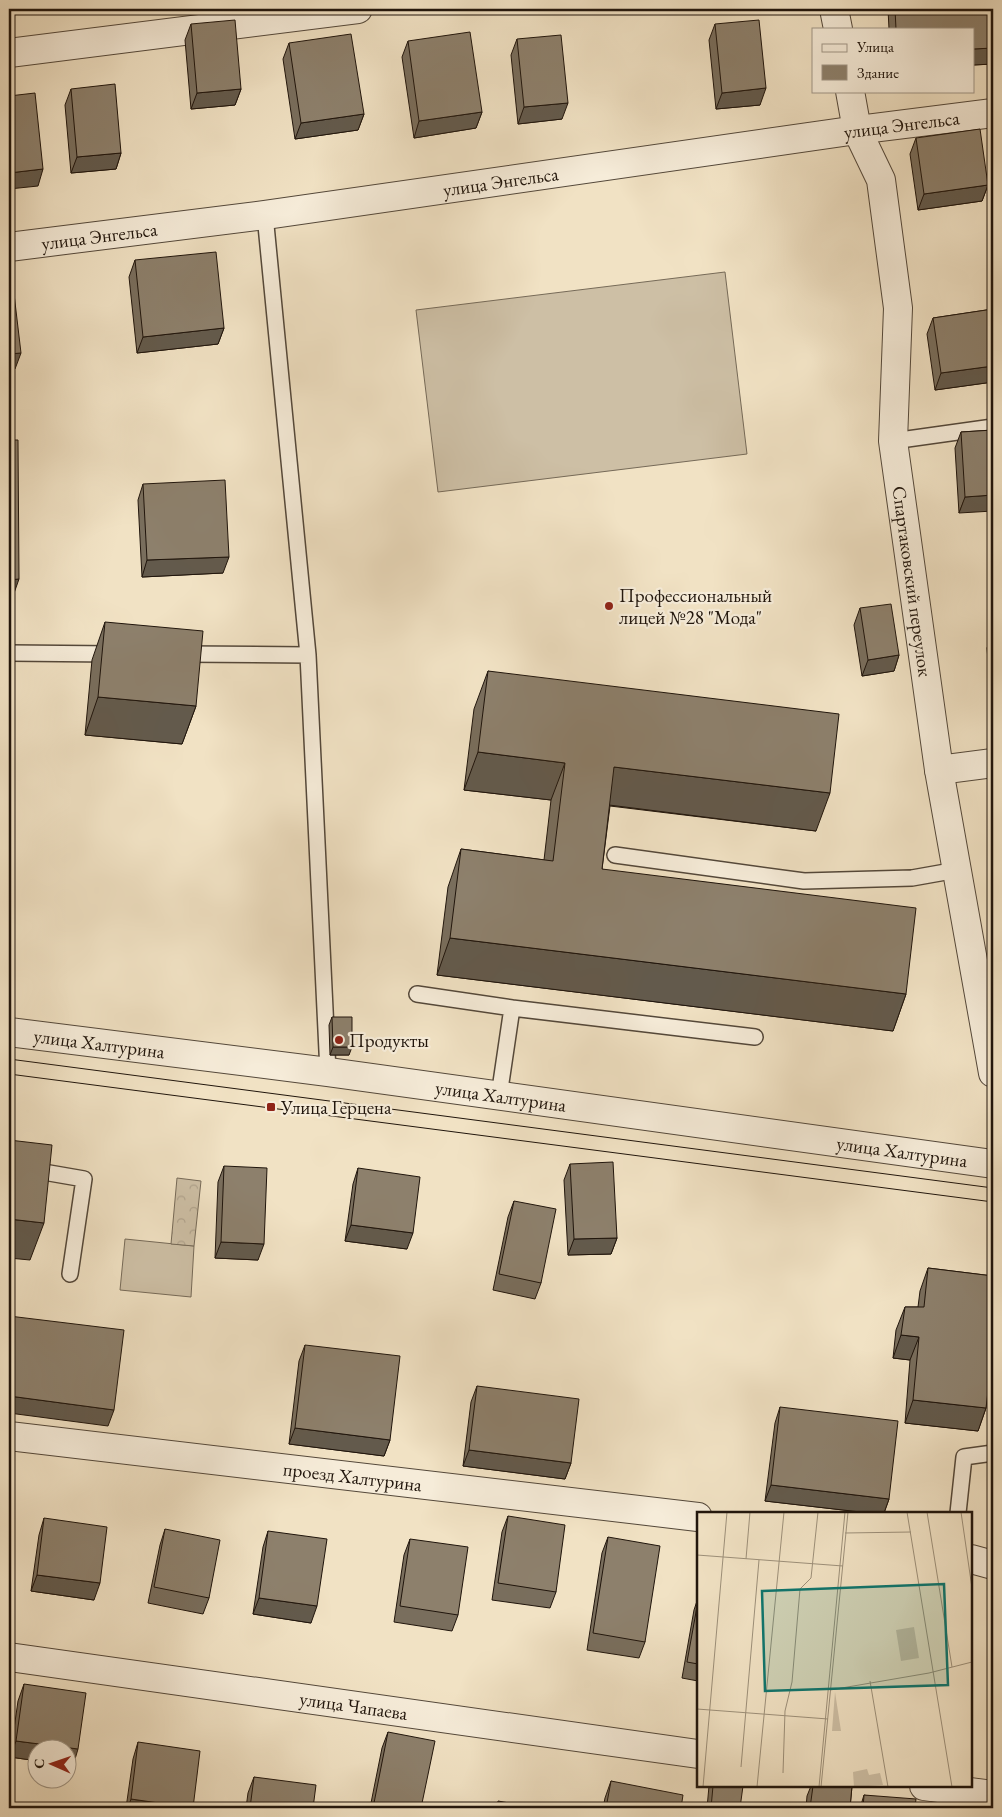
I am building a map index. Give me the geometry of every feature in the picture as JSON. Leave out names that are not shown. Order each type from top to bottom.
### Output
[{"type":"street","points":[[9,53],[358,9]]},
{"type":"street","points":[[834,9],[838,28]]},
{"type":"street","name":"Спартаковский переулок","points":[[850,92],[857,130],[881,180],[898,308],[893,441],[940,770],[993,1073]]},
{"type":"street","name":"улица Энгельса","points":[[9,247],[265,215],[857,130],[993,113]]},
{"type":"street","points":[[940,770],[993,763]]},
{"type":"street","name":"улица Халтурина","points":[[9,1032],[328,1072],[993,1164]]},
{"type":"street","name":"проезд Халтурина","points":[[9,1436],[697,1517]]},
{"type":"street","points":[[972,1559],[993,1565]]},
{"type":"street","name":"улица Чапаева","points":[[9,1657],[697,1754]]},
{"type":"street","points":[[931,1787],[993,1796]]},
{"type":"lane","points":[[265,215],[308,655],[328,1072]]},
{"type":"lane","points":[[893,441],[993,427]]},
{"type":"lane","points":[[9,653],[129,654]]},
{"type":"lane","points":[[168,654],[308,655]]},
{"type":"lane","points":[[615,855],[804,881],[912,878],[957,870]]},
{"type":"lane","points":[[416,994],[512,1008],[754,1037]]},
{"type":"lane","points":[[499,1096],[512,1008]]},
{"type":"lane","points":[[9,1166],[84,1179],[70,1274]]},
{"type":"lane","points":[[958,1512],[964,1457],[993,1453]]},
{"type":"green space","points":[[725,272],[747,454],[438,492],[416,310]]},
{"type":"green space","points":[[177,1178],[201,1181],[194,1246],[171,1244]]},
{"type":"green space","points":[[125,1239],[194,1246],[191,1297],[120,1290]]},
{"type":"building","points":[[895,9],[993,9],[993,48],[974,49],[974,28],[896,28]]},
{"type":"building","points":[[235,20],[241,89],[197,93],[191,24]]},
{"type":"building","points":[[759,20],[766,88],[722,93],[715,24]]},
{"type":"building","points":[[470,32],[482,112],[419,121],[408,41]]},
{"type":"building","points":[[351,34],[364,114],[301,123],[289,43]]},
{"type":"building","points":[[561,35],[568,103],[524,107],[517,39]]},
{"type":"building","points":[[115,84],[121,153],[77,157],[71,89]]},
{"type":"building","points":[[35,93],[43,169],[9,173],[9,96]]},
{"type":"building","points":[[980,129],[988,185],[924,194],[916,138]]},
{"type":"building","points":[[216,252],[224,328],[143,337],[135,260]]},
{"type":"building","points":[[9,277],[12,277],[21,353],[9,354]]},
{"type":"building","points":[[993,309],[993,366],[941,373],[933,318]]},
{"type":"building","points":[[993,430],[993,495],[965,497],[961,432]]},
{"type":"building","points":[[9,440],[18,440],[19,579],[9,580]]},
{"type":"building","points":[[225,480],[229,557],[147,560],[143,484]]},
{"type":"building","points":[[891,604],[899,655],[868,660],[860,608]]},
{"type":"building","points":[[105,622],[203,631],[196,706],[98,697]]},
{"type":"building","points":[[488,671],[839,714],[830,793],[614,767],[602,869],[916,908],[906,994],[450,938],[461,849],[553,861],[565,763],[478,752]]},
{"type":"building","name":"Продукты","points":[[332,1017],[352,1017],[352,1047],[333,1047]]},
{"type":"building","points":[[9,1140],[52,1145],[44,1223],[9,1219]]},
{"type":"building","points":[[613,1162],[617,1238],[574,1239],[570,1164]]},
{"type":"building","points":[[224,1166],[267,1168],[264,1244],[221,1242]]},
{"type":"building","points":[[358,1168],[420,1177],[413,1233],[351,1225]]},
{"type":"building","points":[[514,1201],[556,1209],[541,1283],[499,1274]]},
{"type":"building","points":[[928,1268],[993,1276],[993,1357],[986,1408],[913,1400],[919,1337],[901,1335],[905,1307],[924,1307]]},
{"type":"building","points":[[9,1316],[124,1330],[114,1410],[9,1396]]},
{"type":"building","points":[[305,1345],[400,1356],[390,1440],[295,1428]]},
{"type":"building","points":[[477,1386],[579,1399],[571,1463],[469,1450]]},
{"type":"building","points":[[780,1407],[898,1421],[889,1499],[771,1485]]},
{"type":"building","points":[[508,1516],[565,1525],[556,1592],[498,1583]]},
{"type":"building","points":[[44,1518],[107,1527],[100,1583],[37,1575]]},
{"type":"building","points":[[165,1529],[220,1540],[209,1598],[154,1587]]},
{"type":"building","points":[[268,1531],[327,1539],[317,1606],[259,1598]]},
{"type":"building","points":[[608,1537],[660,1546],[645,1642],[593,1633]]},
{"type":"building","points":[[410,1539],[468,1547],[458,1615],[400,1606]]},
{"type":"building","points":[[697,1607],[697,1664],[687,1662]]},
{"type":"building","points":[[24,1684],[86,1693],[78,1749],[78,1740],[28,1740],[28,1743],[16,1741]]},
{"type":"building","points":[[388,1732],[435,1741],[421,1808],[373,1808]]},
{"type":"building","points":[[138,1742],[200,1751],[193,1808],[131,1799]]},
{"type":"building","points":[[254,1777],[316,1785],[313,1808],[250,1808]]},
{"type":"building","points":[[611,1781],[683,1795],[681,1808],[606,1808]]},
{"type":"building","points":[[713,1787],[743,1787],[740,1808],[711,1808]]},
{"type":"building","points":[[813,1787],[852,1787],[850,1808],[810,1808]]},
{"type":"building","points":[[864,1795],[916,1799],[915,1808],[863,1808]]},
{"type":"building","points":[[498,1801],[537,1808],[497,1808]]},
{"type":"tram line","points":[[9,1059],[993,1188]]},
{"type":"tram line","points":[[9,1074],[993,1202]]},
{"type":"place","name":"Профессиональный лицей №28 \"Мода\"","points":[[609,606]]},
{"type":"place","name":"Продукты","points":[[339,1040]]},
{"type":"place","name":"Улица Герцена","points":[[271,1107]]}]
